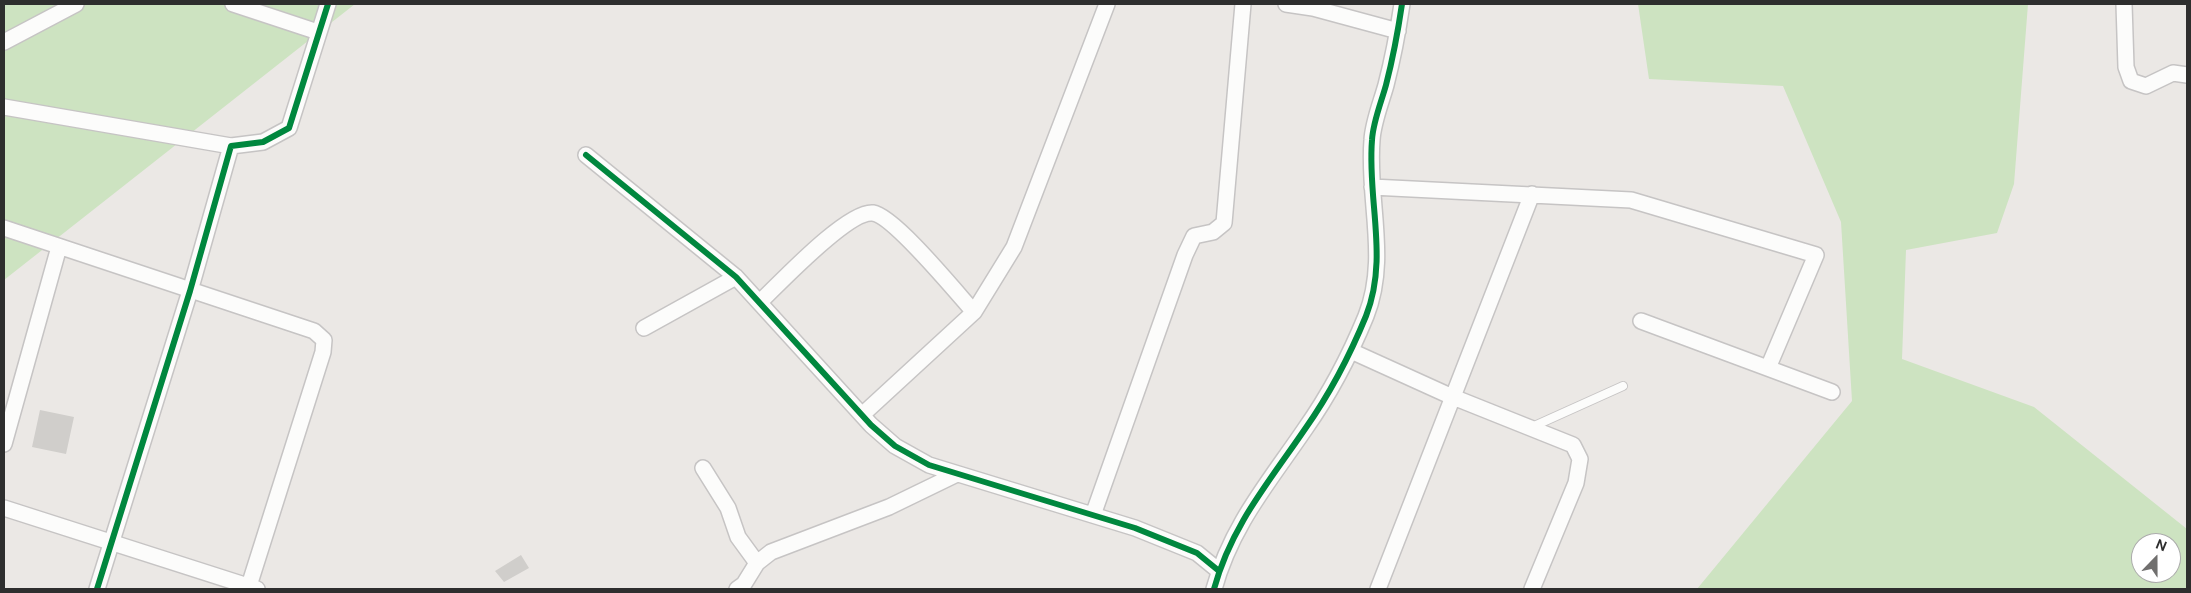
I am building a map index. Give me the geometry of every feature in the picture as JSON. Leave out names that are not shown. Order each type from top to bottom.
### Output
[{"type":"street","points":[[4,42],[76,4]]},
{"type":"street","points":[[233,4],[318,32]]},
{"type":"street","points":[[4,107],[231,146],[263,142],[288,128],[328,4]]},
{"type":"street","points":[[862,415],[974,312],[1014,247],[1107,4]]},
{"type":"street","points":[[1093,515],[1185,255],[1194,236],[1213,232],[1224,223],[1243,4]]},
{"type":"street","points":[[1286,4],[1313,8],[1398,31]]},
{"type":"street","points":[[1214,589],[1219,571],[1239,524],[1306,428],[1351,351],[1367,314],[1377,277],[1377,229],[1372,187],[1372,138],[1398,31],[1402,4]]},
{"type":"street","points":[[2124,4],[2126,67],[2131,81],[2146,86],[2173,73],[2187,75]]},
{"type":"street","points":[[97,589],[190,291],[231,146]]},
{"type":"street","points":[[586,155],[736,277],[862,415],[895,446],[912,457],[957,474],[1093,515],[1176,543],[1197,553],[1219,571]]},
{"type":"street","points":[[1372,187],[1631,200],[1816,255],[1768,368]]},
{"type":"street","points":[[1378,589],[1451,396],[1532,194]]},
{"type":"street","points":[[760,302],[816,248],[857,216],[872,213],[885,218],[899,230],[974,312]]},
{"type":"street","points":[[4,228],[190,291],[314,330],[324,340],[323,352],[252,588],[4,508]]},
{"type":"street","points":[[4,444],[59,247]]},
{"type":"street","points":[[644,328],[736,277]]},
{"type":"street","points":[[1641,321],[1832,392]]},
{"type":"street","points":[[1351,351],[1451,396],[1573,445],[1580,459],[1576,483],[1532,589]]},
{"type":"street","points":[[703,468],[728,508],[738,537],[757,564]]},
{"type":"street","points":[[738,589],[744,584],[757,564],[771,552],[889,507],[957,474]]},
{"type":"lane","points":[[1530,428],[1623,386]]},
{"type":"green space","points":[[4,4],[355,4],[4,280]]},
{"type":"green space","points":[[1638,4],[2028,4],[2014,184],[1997,233],[1906,250],[1902,359],[2034,407],[2187,529],[2187,589],[1697,589],[1852,401],[1841,222],[1783,86],[1649,79]]},
{"type":"building","points":[[40,410],[74,417],[66,454],[32,447]]},
{"type":"building","points":[[521,555],[529,568],[504,582],[495,571]]},
{"type":"cycle path","points":[[97,589],[190,291],[231,146],[263,142],[289,128],[328,4]]},
{"type":"cycle path","points":[[1214,589],[1230,545],[1252,505],[1331,389],[1366,316],[1373,294],[1377,251],[1371,162],[1373,133],[1391,65],[1402,4]]},
{"type":"cycle path","points":[[586,155],[736,277],[871,425],[895,446],[929,465],[1135,528],[1197,553],[1219,571]]}]
